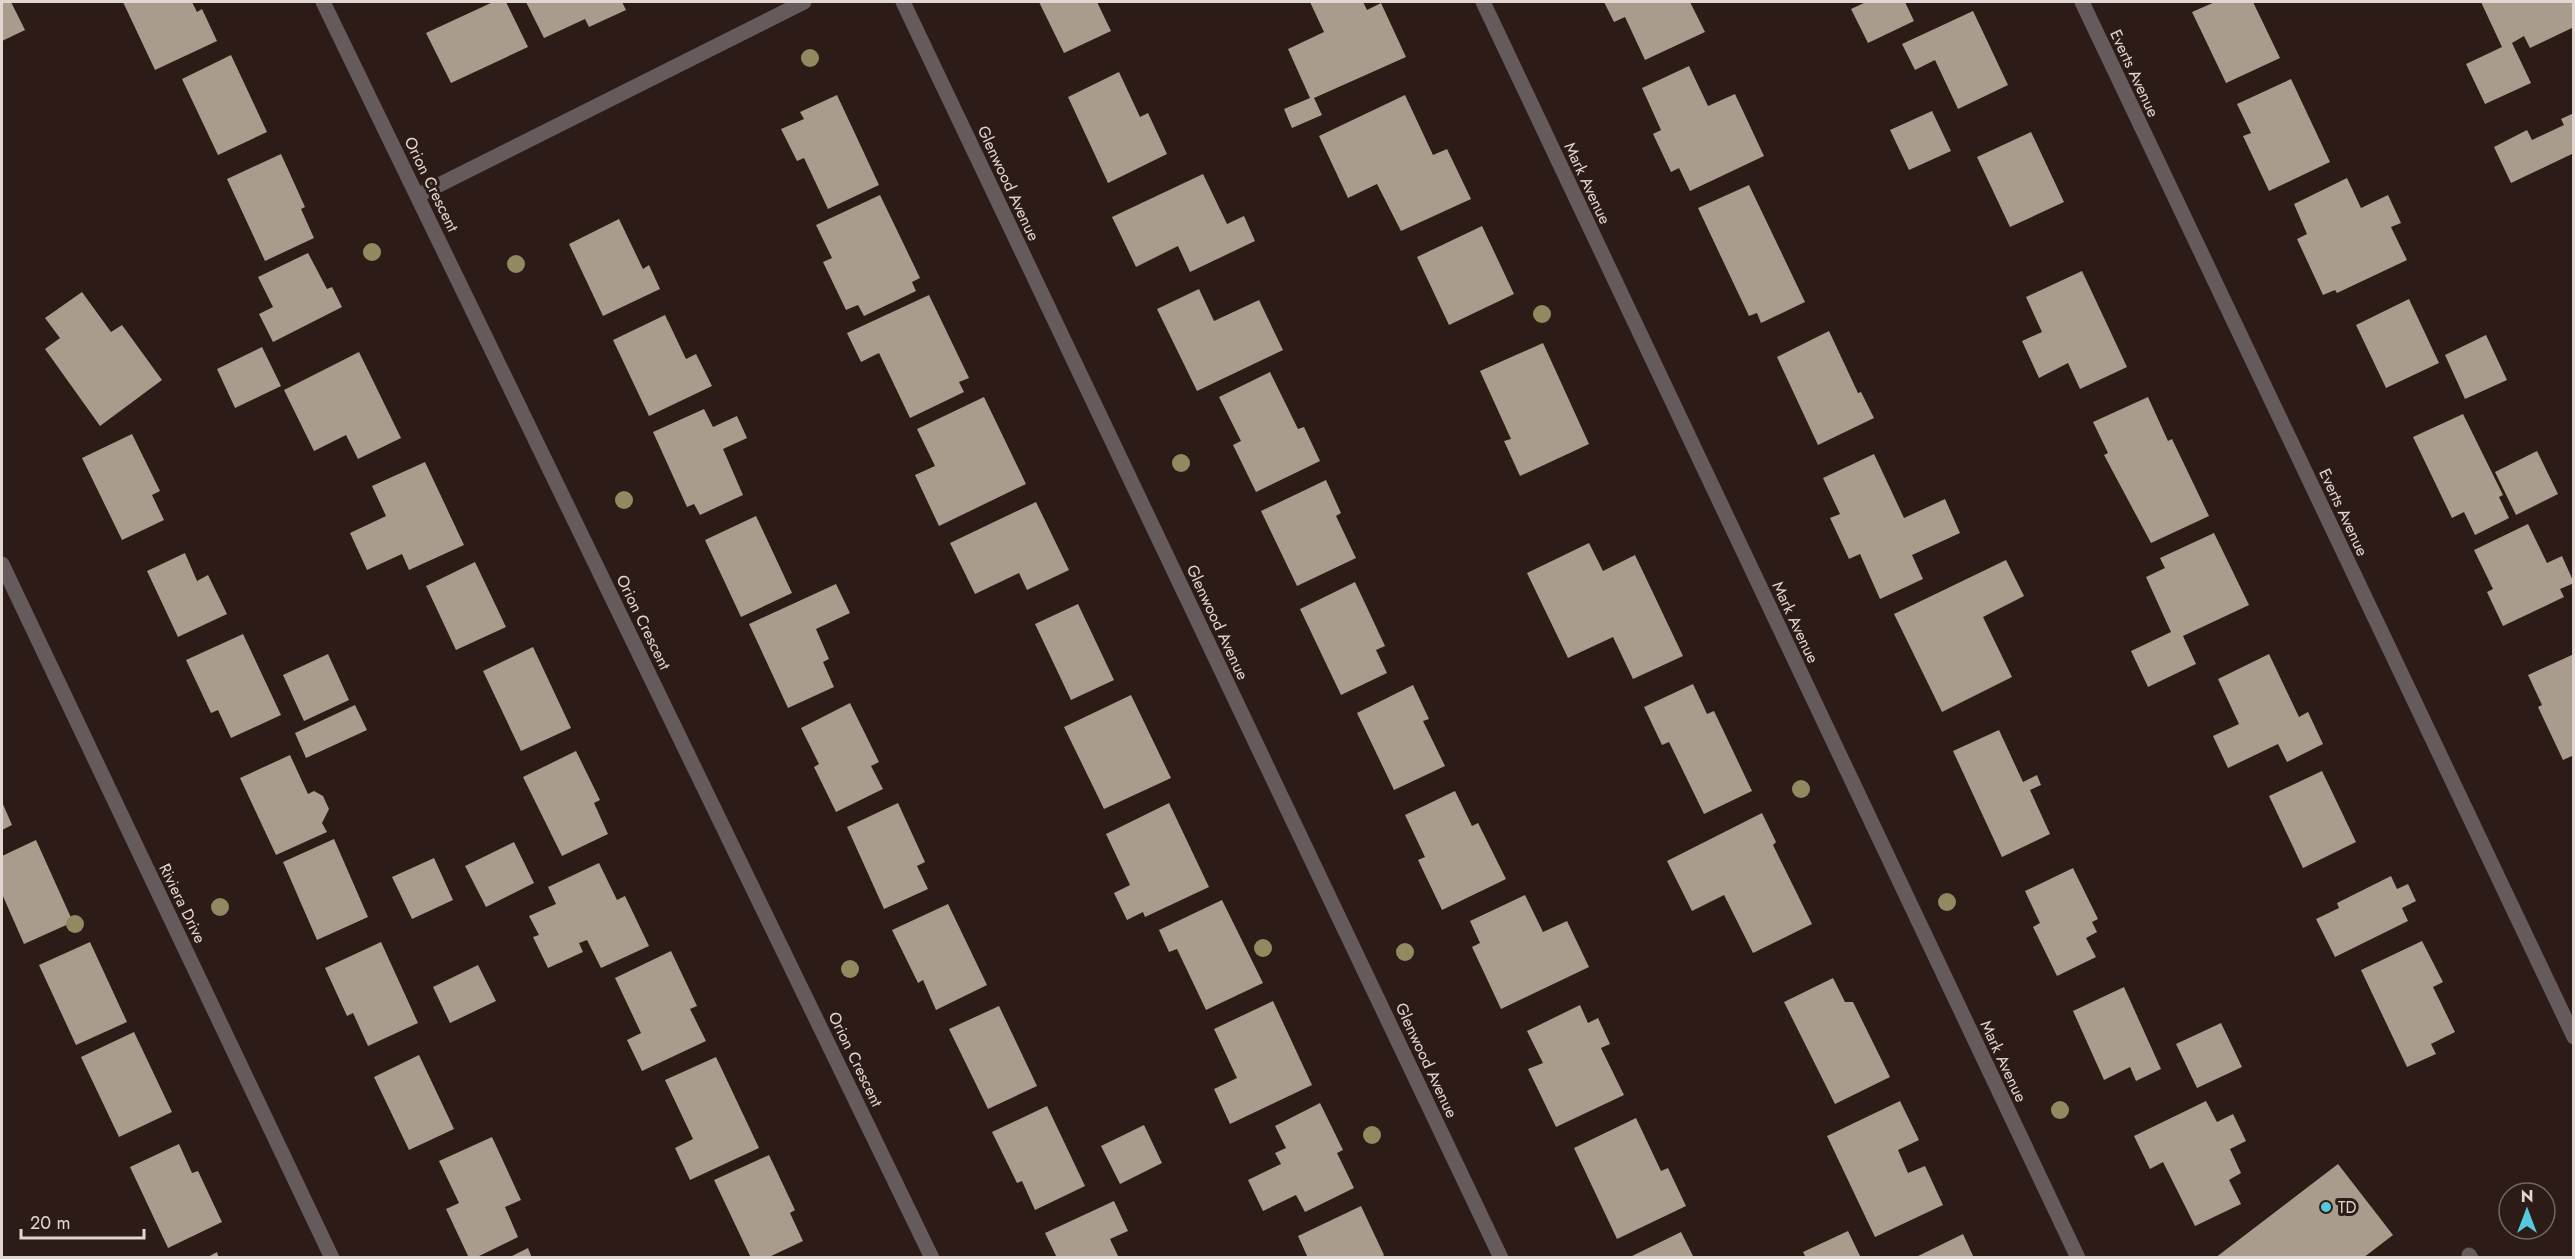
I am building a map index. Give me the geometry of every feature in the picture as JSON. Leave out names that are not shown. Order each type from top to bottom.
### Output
[{"type":"street","name":"Orion Crescent","points":[[323,2],[932,1257]]},
{"type":"street","points":[[417,196],[804,2]]},
{"type":"street","name":"Glenwood Avenue","points":[[903,2],[1502,1257]]},
{"type":"street","name":"Mark Avenue","points":[[1483,2],[2078,1257]]},
{"type":"street","name":"Everts Avenue","points":[[2082,2],[2574,1037]]},
{"type":"street","name":"Riviera Drive","points":[[2,564],[332,1257]]},
{"type":"building","points":[[2,2],[11,2],[25,30],[2,41]]},
{"type":"building","points":[[123,2],[192,2],[197,12],[202,9],[217,41],[155,70]]},
{"type":"building","points":[[493,2],[506,2],[528,47],[451,83],[426,33]]},
{"type":"building","points":[[526,2],[622,2],[626,10],[589,27],[585,19],[544,38]]},
{"type":"building","points":[[1039,2],[1097,2],[1111,31],[1064,53]]},
{"type":"building","points":[[1310,2],[1363,2],[1367,10],[1381,3],[1406,57],[1314,98],[1322,115],[1292,128],[1284,109],[1310,98],[1288,49],[1324,32]]},
{"type":"building","points":[[1604,2],[1690,2],[1705,32],[1645,60],[1625,17],[1614,22]]},
{"type":"building","points":[[1866,2],[1905,2],[1914,21],[1868,43],[1851,9]]},
{"type":"building","points":[[2215,2],[2253,2],[2280,58],[2226,83],[2192,12]]},
{"type":"building","points":[[2481,2],[2571,2],[2574,7],[2574,27],[2530,48],[2524,36],[2512,43],[2531,83],[2485,104],[2466,64],[2502,47]]},
{"type":"building","points":[[1973,11],[2008,85],[1958,109],[1935,60],[1915,70],[1902,44]]},
{"type":"building","points":[[231,55],[267,132],[218,155],[182,79]]},
{"type":"building","points":[[1689,66],[1708,106],[1735,94],[1764,156],[1690,191],[1679,168],[1671,172],[1653,134],[1661,130],[1642,88]]},
{"type":"building","points":[[1119,72],[1140,117],[1148,113],[1167,154],[1108,183],[1068,97]]},
{"type":"building","points":[[2291,79],[2330,162],[2269,191],[2243,136],[2251,133],[2237,104]]},
{"type":"building","points":[[837,95],[879,185],[828,209],[804,158],[797,161],[781,129],[804,119],[800,112]]},
{"type":"building","points":[[1405,95],[1433,155],[1447,149],[1471,199],[1401,231],[1377,184],[1348,198],[1319,136]]},
{"type":"building","points":[[1932,111],[1951,151],[1909,170],[1890,130]]},
{"type":"building","points":[[2574,113],[2574,153],[2511,183],[2494,147],[2527,130],[2532,140],[2564,125],[2561,119]]},
{"type":"building","points":[[2031,132],[2064,202],[2010,227],[1977,157]]},
{"type":"building","points":[[281,154],[305,207],[301,209],[314,238],[265,261],[227,179]]},
{"type":"building","points":[[1203,174],[1227,224],[1244,216],[1255,241],[1190,272],[1178,246],[1136,267],[1112,217]]},
{"type":"building","points":[[2347,178],[2361,208],[2388,195],[2401,223],[2391,227],[2407,260],[2337,293],[2335,290],[2323,295],[2297,239],[2307,234],[2294,204]]},
{"type":"building","points":[[1749,185],[1805,302],[1761,323],[1757,313],[1749,316],[1698,208]]},
{"type":"building","points":[[880,195],[920,278],[912,282],[916,291],[864,316],[858,305],[846,310],[823,262],[832,258],[816,225]]},
{"type":"building","points":[[619,219],[643,269],[649,265],[660,289],[603,316],[569,244]]},
{"type":"building","points":[[1482,226],[1514,294],[1449,325],[1417,257]]},
{"type":"building","points":[[308,253],[327,289],[332,287],[342,307],[273,342],[259,314],[273,307],[258,277]]},
{"type":"building","points":[[2082,271],[2127,367],[2080,389],[2068,363],[2039,378],[2022,341],[2042,332],[2026,297]]},
{"type":"building","points":[[1199,289],[1214,321],[1259,300],[1283,350],[1197,391],[1157,309]]},
{"type":"building","points":[[82,292],[111,332],[122,325],[162,380],[100,426],[45,349],[60,338],[45,318]]},
{"type":"building","points":[[929,295],[969,378],[959,382],[964,392],[910,418],[879,353],[861,362],[847,333]]},
{"type":"building","points":[[2409,299],[2439,363],[2386,388],[2356,325]]},
{"type":"building","points":[[665,315],[686,359],[696,354],[712,386],[649,416],[613,340]]},
{"type":"building","points":[[1829,331],[1858,393],[1861,392],[1874,418],[1818,445],[1777,357]]},
{"type":"building","points":[[2486,335],[2507,380],[2465,399],[2445,355]]},
{"type":"building","points":[[1543,343],[1589,444],[1520,476],[1504,441],[1511,439],[1480,371]]},
{"type":"building","points":[[262,347],[281,386],[235,408],[217,369]]},
{"type":"building","points":[[359,352],[401,438],[358,459],[346,435],[314,451],[284,390]]},
{"type":"building","points":[[1270,372],[1298,429],[1304,427],[1320,461],[1256,492],[1233,445],[1241,441],[1219,397]]},
{"type":"building","points":[[984,397],[1026,484],[939,526],[915,475],[935,466],[917,429]]},
{"type":"building","points":[[2148,397],[2168,441],[2172,439],[2209,516],[2151,543],[2104,455],[2108,453],[2093,422]]},
{"type":"building","points":[[704,409],[713,427],[737,416],[747,438],[723,449],[743,495],[700,515],[694,504],[687,507],[653,432]]},
{"type":"building","points":[[2463,414],[2503,495],[2499,497],[2509,518],[2475,535],[2464,512],[2452,518],[2413,437]]},
{"type":"building","points":[[132,434],[160,491],[152,495],[164,520],[122,540],[82,458]]},
{"type":"building","points":[[2537,451],[2558,494],[2516,515],[2495,472]]},
{"type":"building","points":[[1874,454],[1904,518],[1945,499],[1960,533],[1912,555],[1923,579],[1880,599],[1860,554],[1849,559],[1830,518],[1840,514],[1823,478]]},
{"type":"building","points":[[425,462],[464,545],[409,570],[402,554],[367,570],[350,533],[386,516],[372,486]]},
{"type":"building","points":[[1326,480],[1341,513],[1336,516],[1356,558],[1297,586],[1261,511]]},
{"type":"building","points":[[1036,502],[1069,570],[1027,590],[1019,573],[975,594],[950,543]]},
{"type":"building","points":[[756,516],[792,593],[741,617],[705,540]]},
{"type":"building","points":[[2528,524],[2547,563],[2562,556],[2574,583],[2560,589],[2564,597],[2503,626],[2487,592],[2493,589],[2474,550]]},
{"type":"building","points":[[2214,533],[2249,605],[2183,636],[2196,664],[2148,687],[2131,651],[2171,632],[2146,577],[2165,568],[2160,558]]},
{"type":"building","points":[[1589,543],[1603,571],[1635,555],[1683,656],[1633,679],[1613,637],[1568,658],[1527,573]]},
{"type":"building","points":[[185,553],[197,581],[208,575],[227,614],[178,637],[147,571]]},
{"type":"building","points":[[2006,560],[2024,596],[1983,617],[2012,677],[1942,712],[1894,614]]},
{"type":"building","points":[[475,562],[506,627],[456,650],[426,586]]},
{"type":"building","points":[[1355,582],[1385,646],[1376,650],[1387,673],[1341,695],[1300,609]]},
{"type":"building","points":[[836,584],[850,613],[816,629],[829,659],[823,662],[834,687],[788,708],[749,624]]},
{"type":"building","points":[[1078,604],[1114,680],[1071,700],[1035,624]]},
{"type":"building","points":[[243,634],[281,715],[231,738],[218,710],[211,713],[186,660]]},
{"type":"building","points":[[533,647],[571,728],[521,751],[483,671]]},
{"type":"building","points":[[328,654],[349,700],[304,721],[283,675]]},
{"type":"building","points":[[2269,654],[2299,717],[2308,712],[2323,744],[2287,762],[2278,744],[2228,768],[2213,736],[2239,724],[2218,679]]},
{"type":"building","points":[[2574,654],[2574,755],[2563,760],[2538,707],[2542,705],[2528,675]]},
{"type":"building","points":[[1693,684],[1707,714],[1714,711],[1752,791],[1704,814],[1669,742],[1662,745],[1644,707]]},
{"type":"building","points":[[1413,685],[1429,719],[1423,721],[1445,766],[1394,790],[1357,713]]},
{"type":"building","points":[[1131,695],[1171,778],[1104,809],[1064,727]]},
{"type":"building","points":[[850,703],[879,762],[871,766],[883,789],[836,812],[814,767],[819,764],[801,728]]},
{"type":"building","points":[[355,705],[367,730],[306,758],[295,733]]},
{"type":"building","points":[[1999,730],[2023,782],[2037,775],[2041,785],[2030,790],[2050,834],[2002,857],[1953,751]]},
{"type":"building","points":[[576,751],[600,800],[594,803],[608,834],[562,856],[523,777]]},
{"type":"building","points":[[290,755],[308,794],[314,791],[323,796],[329,809],[322,823],[327,832],[276,855],[240,778]]},
{"type":"building","points":[[2322,771],[2356,842],[2303,868],[2269,796]]},
{"type":"building","points":[[1455,791],[1472,826],[1478,823],[1506,879],[1442,910],[1418,860],[1425,857],[1405,815]]},
{"type":"building","points":[[2,802],[12,825],[2,830]]},
{"type":"building","points":[[898,803],[925,862],[917,866],[928,889],[884,909],[847,827]]},
{"type":"building","points":[[1169,803],[1209,887],[1145,917],[1143,912],[1127,920],[1114,893],[1130,885],[1106,834]]},
{"type":"building","points":[[1762,813],[1776,842],[1773,845],[1812,924],[1753,953],[1724,895],[1692,911],[1667,861]]},
{"type":"building","points":[[334,839],[368,917],[317,940],[283,862]]},
{"type":"building","points":[[36,840],[73,922],[24,944],[2,894],[2,856]]},
{"type":"building","points":[[514,842],[534,883],[486,907],[465,866]]},
{"type":"building","points":[[434,858],[453,900],[412,919],[392,877]]},
{"type":"building","points":[[599,863],[617,900],[625,896],[649,946],[601,968],[587,940],[579,943],[583,952],[548,968],[533,937],[539,935],[529,916],[556,904],[548,887]]},
{"type":"building","points":[[2073,868],[2098,919],[2092,922],[2097,932],[2086,938],[2096,957],[2057,976],[2033,927],[2040,923],[2025,891]]},
{"type":"building","points":[[2391,876],[2397,889],[2408,884],[2416,901],[2402,908],[2408,921],[2335,957],[2316,919],[2339,908],[2337,903]]},
{"type":"building","points":[[1525,895],[1543,932],[1567,921],[1589,967],[1501,1009],[1472,947],[1480,943],[1470,921]]},
{"type":"building","points":[[1222,900],[1263,983],[1206,1010],[1177,949],[1169,952],[1159,930]]},
{"type":"building","points":[[948,904],[987,985],[936,1010],[923,980],[918,983],[892,930]]},
{"type":"building","points":[[2422,941],[2443,982],[2433,987],[2455,1032],[2431,1044],[2436,1054],[2407,1067],[2361,970]]},
{"type":"building","points":[[90,942],[127,1022],[76,1045],[39,965]]},
{"type":"building","points":[[381,942],[418,1023],[368,1046],[353,1013],[347,1016],[325,968]]},
{"type":"building","points":[[671,951],[697,1006],[690,1009],[706,1041],[642,1071],[627,1040],[641,1033],[615,978]]},
{"type":"building","points":[[478,965],[496,1001],[450,1023],[433,987]]},
{"type":"building","points":[[1833,978],[1845,1002],[1853,1002],[1890,1077],[1835,1104],[1784,1002]]},
{"type":"building","points":[[2124,987],[2161,1069],[2136,1081],[2130,1067],[2104,1080],[2073,1011]]},
{"type":"building","points":[[1273,1001],[1312,1085],[1230,1124],[1214,1089],[1237,1078],[1214,1029]]},
{"type":"building","points":[[1580,1005],[1588,1023],[1598,1018],[1610,1044],[1601,1048],[1624,1095],[1556,1127],[1528,1069],[1543,1063],[1527,1031]]},
{"type":"building","points":[[999,1006],[1037,1086],[988,1109],[949,1029]]},
{"type":"building","points":[[2221,1023],[2242,1067],[2197,1088],[2176,1044]]},
{"type":"building","points":[[134,1032],[172,1112],[119,1137],[81,1057]]},
{"type":"building","points":[[419,1055],[454,1129],[409,1150],[374,1077]]},
{"type":"building","points":[[716,1057],[759,1148],[690,1180],[675,1148],[693,1139],[665,1080]]},
{"type":"building","points":[[1900,1101],[1919,1140],[1898,1150],[1908,1173],[1925,1166],[1943,1205],[1875,1237],[1827,1136]]},
{"type":"building","points":[[2206,1101],[2217,1122],[2233,1114],[2246,1141],[2230,1149],[2241,1173],[2229,1180],[2241,1204],[2195,1226],[2163,1162],[2150,1169],[2134,1136]]},
{"type":"building","points":[[1320,1103],[1343,1150],[1337,1153],[1354,1188],[1305,1212],[1296,1195],[1263,1211],[1248,1180],[1281,1164],[1275,1153],[1286,1148],[1275,1126]]},
{"type":"building","points":[[1047,1106],[1085,1186],[1035,1210],[1022,1181],[1017,1183],[992,1132]]},
{"type":"building","points":[[1636,1118],[1661,1171],[1668,1168],[1686,1206],[1617,1239],[1574,1148]]},
{"type":"building","points":[[1144,1125],[1162,1163],[1120,1184],[1101,1146]]},
{"type":"building","points":[[492,1137],[521,1200],[505,1207],[518,1237],[475,1258],[469,1258],[446,1209],[459,1203],[439,1161]]},
{"type":"building","points":[[179,1144],[192,1173],[198,1171],[222,1222],[168,1248],[130,1167]]},
{"type":"building","points":[[769,1155],[795,1210],[790,1213],[803,1241],[767,1258],[751,1258],[714,1180]]},
{"type":"building","name":"TD","points":[[2338,1164],[2393,1235],[2363,1258],[2215,1258]]},
{"type":"building","points":[[1114,1201],[1128,1231],[1110,1239],[1119,1258],[1057,1258],[1045,1233]]},
{"type":"building","points":[[1361,1206],[1384,1255],[1381,1258],[1308,1258],[1298,1236]]},
{"type":"building","points":[[1848,1231],[1861,1258],[1806,1258],[1803,1252]]},
{"type":"building","points":[[1681,1232],[1694,1258],[1628,1258]]},
{"type":"building","points":[[1963,1234],[1974,1258],[1914,1258]]},
{"type":"building","points":[[528,1248],[532,1258],[508,1258]]},
{"type":"building","points":[[217,1252],[219,1258],[206,1258]]},
{"type":"place","name":"TD","points":[[2326,1207]]}]
